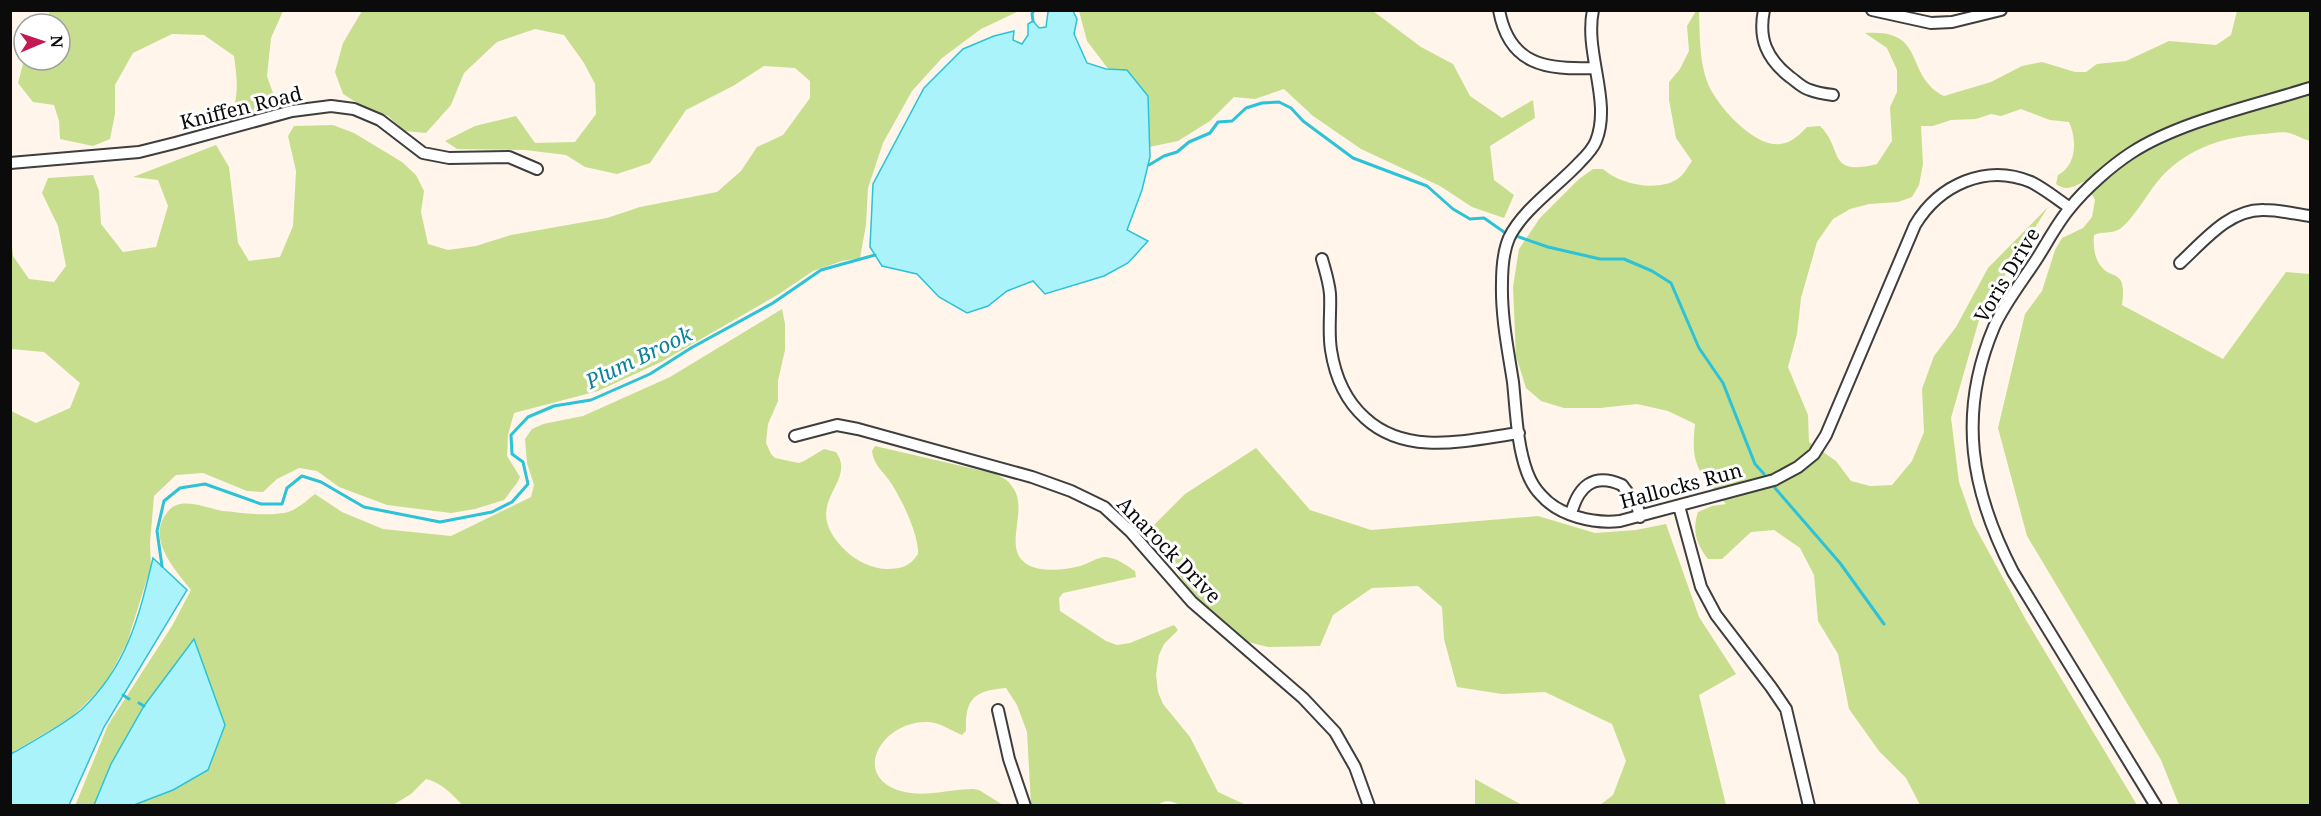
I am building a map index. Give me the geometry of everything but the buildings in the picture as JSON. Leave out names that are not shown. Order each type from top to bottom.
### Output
[{"type":"street","points":[[1499,10],[1502,29],[1520,53],[1557,68],[1594,68]]},
{"type":"street","name":"Hallocks Run","points":[[1593,10],[1590,30],[1599,93],[1600,121],[1596,142],[1569,174],[1543,197],[1516,228],[1505,248],[1502,284],[1519,433],[1527,471],[1534,486],[1550,503],[1570,514],[1596,522],[1640,516],[1774,480],[1798,467],[1814,454],[1826,435],[1915,225],[1929,205],[1946,190],[1966,180],[2007,175],[2032,183],[2070,208]]},
{"type":"street","points":[[1764,10],[1761,24],[1763,43],[1775,63],[1807,90],[1833,95]]},
{"type":"street","points":[[1872,10],[1931,23],[1952,22],[2001,10]]},
{"type":"street","name":"Voris Drive","points":[[2156,806],[2013,572],[1995,538],[1983,505],[1973,455],[1973,413],[1977,382],[1995,325],[2070,208],[2113,167],[2131,153],[2158,138],[2188,126],[2310,88]]},
{"type":"street","name":"Kniffen Road","points":[[10,163],[139,152],[292,111],[331,106],[354,109],[380,120],[423,153],[448,158],[509,157],[537,169]]},
{"type":"street","points":[[2180,263],[2217,228],[2240,214],[2264,210],[2310,216]]},
{"type":"street","points":[[1322,259],[1329,284],[1330,339],[1336,373],[1355,409],[1368,421],[1382,432],[1396,438],[1428,443],[1446,443],[1519,433]]},
{"type":"street","name":"Anarock Drive","points":[[795,436],[837,425],[858,429],[1032,477],[1071,491],[1104,507],[1130,531],[1192,602],[1303,698],[1335,732],[1356,767],[1369,806]]},
{"type":"street","points":[[1570,514],[1581,489],[1586,485],[1603,480],[1622,484],[1637,505],[1640,516]]},
{"type":"street","points":[[1679,506],[1701,587],[1716,615],[1786,709],[1809,806]]},
{"type":"street","points":[[998,710],[1009,759],[1025,806]]},
{"type":"green space","points":[[283,11],[271,38],[267,76],[278,108],[225,122],[236,99],[234,56],[204,35],[172,34],[133,53],[115,85],[115,114],[110,139],[93,146],[60,139],[59,121],[54,105],[33,102],[18,83],[21,72],[72,72],[72,12],[49,12]]},
{"type":"green space","points":[[362,11],[1019,11],[981,29],[942,58],[912,91],[883,143],[868,188],[866,225],[860,258],[842,261],[813,271],[779,294],[661,362],[598,391],[514,413],[508,435],[507,456],[520,477],[504,500],[475,509],[451,513],[387,505],[339,487],[317,471],[299,468],[277,479],[263,492],[247,491],[203,473],[176,475],[154,496],[150,543],[151,566],[127,643],[105,684],[71,718],[11,753],[11,411],[36,423],[70,408],[80,383],[44,352],[11,349],[10,224],[13,256],[29,279],[54,282],[66,266],[58,226],[42,193],[48,178],[93,175],[99,191],[101,224],[123,252],[156,247],[168,206],[158,180],[133,177],[216,145],[229,167],[238,243],[249,261],[280,257],[293,226],[296,171],[288,136],[294,126],[333,125],[354,133],[402,162],[416,175],[424,191],[421,212],[428,244],[448,250],[476,246],[511,235],[607,218],[640,207],[717,192],[741,171],[757,147],[783,135],[810,98],[810,81],[795,68],[764,66],[733,86],[686,110],[650,163],[617,174],[585,167],[566,155],[525,150],[457,149],[445,141],[475,126],[516,116],[535,143],[575,142],[596,114],[595,84],[584,63],[564,35],[535,29],[497,42],[464,73],[451,105],[426,133],[405,131],[388,116],[362,106],[343,94],[335,72],[343,43]]},
{"type":"green space","points":[[1079,11],[1373,11],[1421,47],[1453,64],[1470,96],[1502,118],[1533,100],[1535,118],[1490,146],[1494,180],[1514,195],[1504,218],[1472,207],[1440,186],[1361,149],[1313,116],[1284,89],[1255,99],[1234,97],[1210,121],[1178,141],[1149,147],[1112,74],[1087,41]]},
{"type":"green space","points":[[1696,11],[1699,11],[1701,57],[1708,84],[1728,114],[1738,124],[1759,139],[1780,144],[1792,140],[1807,127],[1820,126],[1843,164],[1850,167],[1861,167],[1877,164],[1892,141],[1890,107],[1897,92],[1897,70],[1887,48],[1865,33],[1885,33],[1898,38],[1907,45],[1923,77],[1931,87],[1944,96],[1991,82],[2022,66],[2042,62],[2075,72],[2086,72],[2097,64],[2126,61],[2169,41],[2216,45],[2231,35],[2237,11],[2310,11],[2310,141],[2289,133],[2279,132],[2231,138],[2202,148],[2164,174],[2120,229],[2094,235],[2094,241],[2096,257],[2101,266],[2121,281],[2122,305],[2223,359],[2286,272],[2310,274],[2310,805],[2179,805],[2161,760],[2027,536],[1998,428],[2025,314],[2042,291],[2055,250],[2062,238],[2083,228],[2092,217],[2095,200],[2085,181],[2067,188],[2056,184],[2058,175],[2069,165],[2074,151],[2069,122],[2050,120],[2021,109],[2001,116],[1991,114],[1976,119],[1951,120],[1933,126],[1921,126],[1923,164],[1919,185],[1912,197],[1898,202],[1869,204],[1850,209],[1833,219],[1817,242],[1801,298],[1797,334],[1788,367],[1808,415],[1809,442],[1836,461],[1851,481],[1870,486],[1892,485],[1912,461],[1924,432],[1922,389],[1934,356],[1956,327],[1988,268],[2048,207],[1981,313],[1951,418],[1959,482],[1974,525],[2026,620],[2137,805],[1920,805],[1906,778],[1879,751],[1849,709],[1838,654],[1818,621],[1814,575],[1800,548],[1774,530],[1751,532],[1722,559],[1708,559],[1701,548],[1695,531],[1698,512],[1712,506],[1726,504],[1699,468],[1694,451],[1695,424],[1668,411],[1637,404],[1600,408],[1564,408],[1541,401],[1526,388],[1516,356],[1513,287],[1519,249],[1540,218],[1579,179],[1593,169],[1603,169],[1610,175],[1630,183],[1652,186],[1672,182],[1685,171],[1692,161],[1676,138],[1669,100],[1669,82],[1680,69],[1689,51],[1687,26]]},
{"type":"green space","points":[[782,309],[785,324],[785,350],[778,381],[778,401],[768,424],[766,443],[775,458],[799,463],[824,449],[836,452],[841,463],[840,474],[827,507],[827,520],[832,534],[846,551],[865,564],[887,569],[905,566],[918,554],[916,537],[905,508],[875,461],[872,451],[875,446],[996,474],[1004,479],[1010,483],[1016,494],[1018,515],[1016,546],[1025,563],[1037,568],[1059,569],[1080,566],[1106,557],[1118,560],[1135,571],[1136,577],[1063,593],[1059,598],[1060,611],[1106,641],[1117,645],[1130,643],[1174,625],[1178,630],[1164,644],[1159,655],[1156,674],[1158,692],[1163,704],[1190,737],[1218,792],[1246,805],[1180,805],[1168,801],[1157,806],[1031,805],[1027,732],[1017,705],[1006,688],[986,691],[974,698],[967,711],[966,731],[962,735],[932,722],[911,724],[897,730],[885,740],[878,751],[875,764],[878,775],[888,785],[905,792],[921,794],[973,789],[979,790],[1003,805],[463,806],[442,786],[426,779],[411,794],[393,805],[134,805],[173,790],[208,770],[224,725],[194,640],[144,706],[111,764],[94,805],[75,806],[108,725],[172,626],[191,590],[166,556],[162,546],[160,527],[164,517],[173,507],[188,504],[223,511],[277,514],[293,510],[315,494],[342,512],[383,529],[451,536],[531,497],[534,485],[527,463],[525,439],[532,429],[543,424],[583,416],[670,377]]},
{"type":"green space","points":[[1256,448],[1310,510],[1371,530],[1538,516],[1595,533],[1636,530],[1666,524],[1699,617],[1736,674],[1699,695],[1726,805],[1600,805],[1613,795],[1626,761],[1612,724],[1545,692],[1502,694],[1457,687],[1444,639],[1442,607],[1418,586],[1372,588],[1333,615],[1320,646],[1268,647],[1244,641],[1192,593],[1148,531],[1185,494]]},
{"type":"green space","points":[[1475,779],[1522,805],[1475,805]]},
{"type":"water","points":[[1073,11],[1077,19],[1074,34],[1087,63],[1106,69],[1127,70],[1148,96],[1150,157],[1142,190],[1127,230],[1148,241],[1128,263],[1104,276],[1045,294],[1033,281],[1007,291],[988,306],[967,313],[939,297],[917,274],[882,266],[870,247],[873,184],[924,88],[963,49],[994,36],[1014,31],[1013,40],[1022,44],[1028,35],[1028,24],[1033,21],[1039,28],[1046,27],[1048,12]]},
{"type":"water","points":[[153,558],[187,590],[104,727],[69,805],[11,805],[11,754],[74,715],[97,694],[110,676],[129,640]]},
{"type":"water","points":[[194,639],[225,725],[208,770],[173,790],[134,805],[94,805],[111,764],[144,706]]},
{"type":"waterway","name":"Plum Brook","points":[[1033,21],[1034,10]]},
{"type":"waterway","points":[[1149,165],[1210,133],[1218,122],[1232,121],[1246,108],[1262,103],[1279,102],[1291,108],[1303,121],[1353,158],[1427,186],[1453,209],[1470,219],[1484,218],[1504,232]]},
{"type":"waterway","points":[[1519,237],[1548,247],[1600,259],[1624,259],[1652,271],[1671,283],[1699,348],[1723,383],[1755,464],[1764,474]]},
{"type":"waterway","name":"Plum Brook","points":[[162,566],[157,531],[164,501],[180,488],[205,484],[261,504],[282,504],[287,488],[302,476],[321,482],[364,507],[440,522],[492,512],[512,502],[528,484],[523,462],[512,454],[511,435],[528,417],[554,406],[591,400],[650,374],[691,348],[773,303],[821,270],[875,255]]},
{"type":"waterway","points":[[1775,488],[1840,563],[1884,624]]},
{"type":"waterway","points":[[123,695],[129,699]]},
{"type":"waterway","points":[[139,703],[144,706]]}]
